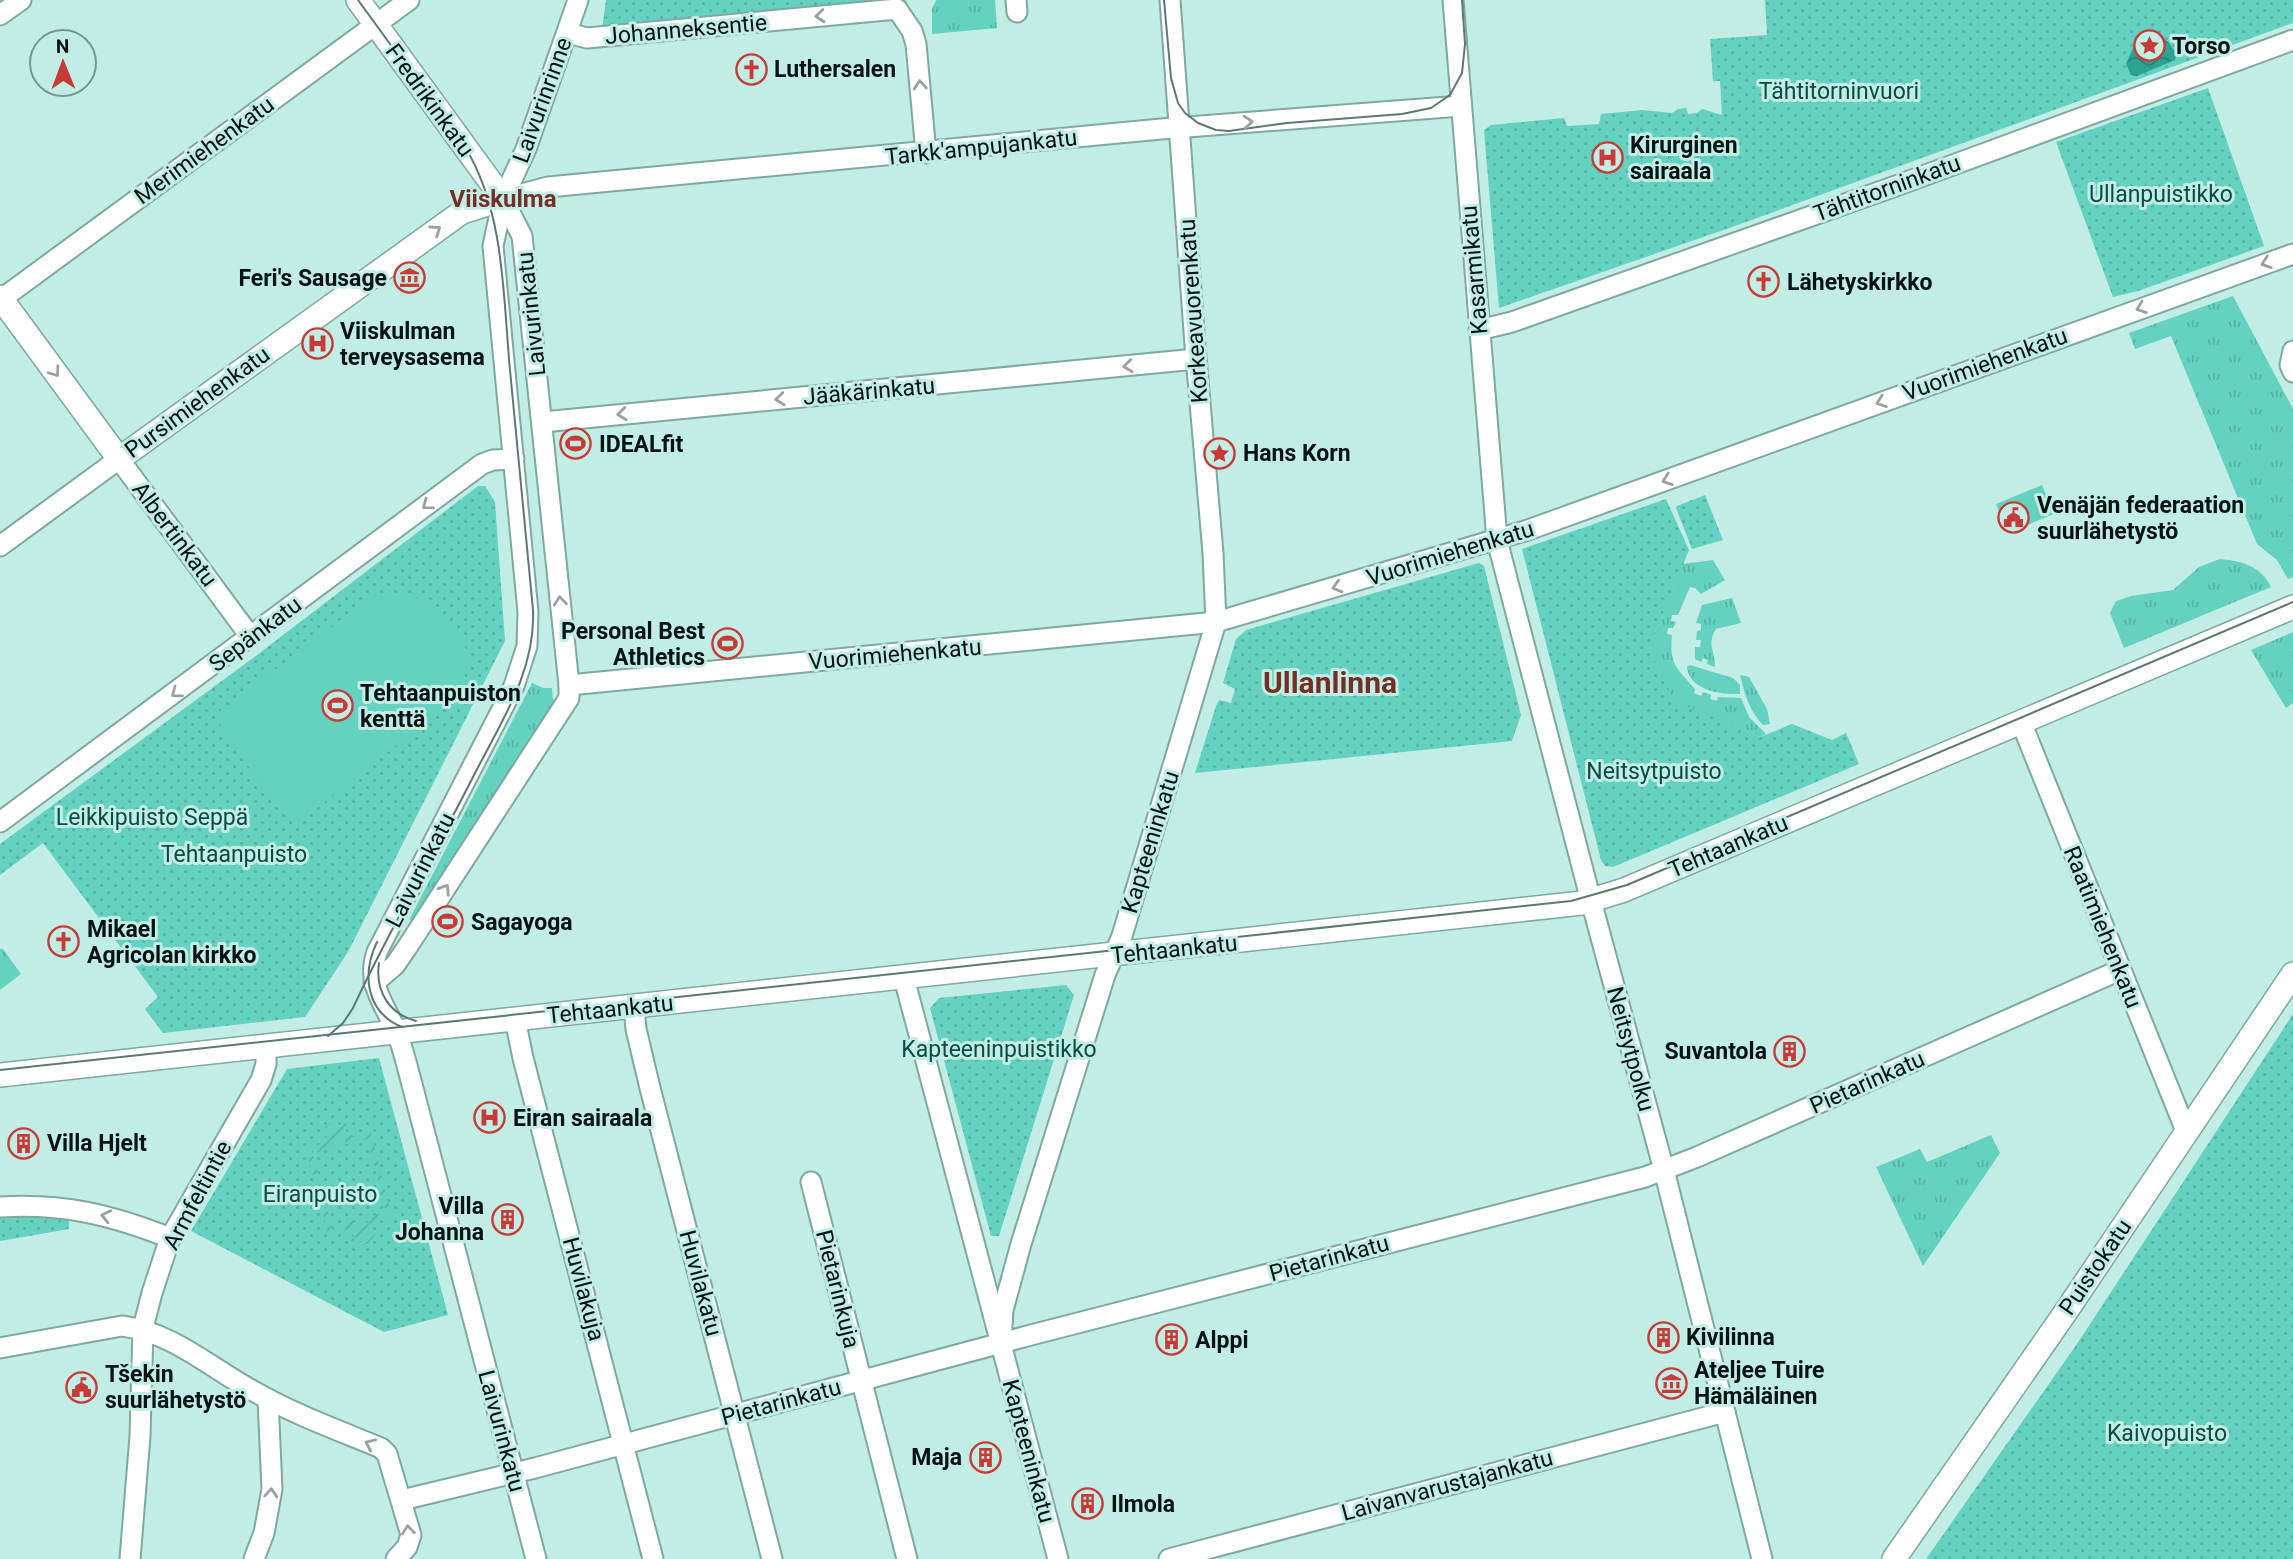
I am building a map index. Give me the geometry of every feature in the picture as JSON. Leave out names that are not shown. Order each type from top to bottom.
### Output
[{"type":"street","points":[[0,15],[21,0]]},
{"type":"street","name":"Fredrikinkatu","points":[[358,0],[503,199]]},
{"type":"street","name":"Merimiehenkatu","points":[[0,299],[409,0]]},
{"type":"street","name":"Laivurinrinne","points":[[503,199],[523,159],[578,0]]},
{"type":"street","name":"Korkeavuorenkatu","points":[[1170,0],[1216,622]]},
{"type":"street","name":"Kasarmikatu","points":[[1453,0],[1497,540]]},
{"type":"street","name":"Johanneksentie","points":[[568,33],[587,38],[897,9],[912,31],[916,44],[926,153]]},
{"type":"street","name":"Tähtitorninkatu","points":[[1479,330],[1512,322],[1839,206],[2293,40]]},
{"type":"street","name":"Tarkk'ampujankatu","points":[[503,199],[548,187],[1180,127],[1461,106]]},
{"type":"street","name":"Laivurinkatu","points":[[374,983],[395,965],[408,946],[569,698],[522,236],[503,199]]},
{"type":"street","name":"Laivurinkatu","points":[[503,199],[493,246],[528,612],[525,656],[514,686],[377,952],[373,968],[377,993],[397,1032],[536,1559]]},
{"type":"street","name":"Pursimiehenkatu","points":[[0,546],[462,212],[503,199]]},
{"type":"street","name":"Vuorimiehenkatu","points":[[569,685],[1216,622],[1497,540],[2293,254]]},
{"type":"street","name":"Albertinkatu","points":[[0,299],[250,636]]},
{"type":"street","points":[[2293,351],[2290,365],[2293,372]]},
{"type":"street","name":"Jääkärinkatu","points":[[542,422],[1196,359]]},
{"type":"street","name":"Sepänkatu","points":[[0,822],[482,464],[514,459]]},
{"type":"street","name":"Neitsytpolku","points":[[1497,540],[1664,1170],[1762,1559]]},
{"type":"street","name":"Tehtaankatu","points":[[0,1075],[1550,908],[1591,901],[1624,890],[2293,607]]},
{"type":"street","name":"Kapteeninkatu","points":[[1001,1343],[1003,1310],[1021,1244],[1105,975],[1122,936],[1216,622]]},
{"type":"street","name":"Raatimiehenkatu","points":[[2021,722],[2186,1131]]},
{"type":"street","name":"Pietarinkatu","points":[[402,1500],[1645,1177],[2120,970]]},
{"type":"street","name":"Puistokatu","points":[[1894,1559],[2293,974]]},
{"type":"street","name":"Kapteeninkatu","points":[[904,978],[1058,1559]]},
{"type":"street","name":"Huvilakatu","points":[[634,1007],[636,1029],[772,1559]]},
{"type":"street","name":"Huvilakuja","points":[[515,1019],[653,1559]]},
{"type":"street","name":"Armfeltintie","points":[[130,1559],[140,1436],[143,1328],[152,1293],[170,1238],[261,1080],[266,1064],[266,1047]]},
{"type":"street","name":"Pietarinkuja","points":[[811,1182],[907,1559]]},
{"type":"street","points":[[0,1207],[47,1205],[113,1216],[170,1238]]},
{"type":"street","points":[[0,1348],[122,1325],[143,1328],[174,1343],[268,1399],[381,1448],[387,1454],[411,1535],[407,1547],[396,1559]]},
{"type":"street","points":[[254,1559],[264,1532],[272,1489],[268,1399]]},
{"type":"street","name":"Laivanvarustajankatu","points":[[1170,1559],[1725,1412]]},
{"type":"green space","points":[[606,0],[905,0],[908,3],[602,29]]},
{"type":"green space","points":[[936,0],[995,0],[997,28],[932,34],[932,9]]},
{"type":"green space","name":"Tähtitorninvuori","points":[[1765,0],[2293,0],[2293,23],[1735,226],[1499,308],[1484,130],[1491,125],[1564,118],[1567,126],[1599,124],[1601,114],[1642,110],[1672,113],[1686,108],[1688,114],[1702,109],[1722,115],[1720,81],[1713,81],[1710,39],[1767,35]]},
{"type":"green space","name":"Ullanpuistikko","points":[[2208,88],[2264,246],[2138,291],[2113,297],[2056,142]]},
{"type":"green space","points":[[2233,296],[2293,409],[2293,577],[2288,579],[2277,560],[2257,544],[2171,336],[2135,349],[2129,333]]},
{"type":"green space","points":[[2042,485],[2054,514],[2008,533],[1996,504]]},
{"type":"green space","name":"Tehtaanpuisto","points":[[478,486],[485,486],[495,502],[505,641],[348,952],[305,1017],[163,1033],[145,1009],[158,997],[43,843],[0,875],[0,844],[253,658]]},
{"type":"green space","points":[[1705,495],[1723,540],[1692,549],[1676,508]]},
{"type":"green space","name":"Neitsytpuisto","points":[[1666,499],[1689,550],[1649,648],[1672,700],[1760,737],[1792,724],[1832,740],[1846,733],[1859,764],[1613,867],[1605,866],[1601,860],[1522,549]]},
{"type":"green space","points":[[2220,559],[2236,561],[2256,569],[2271,587],[2124,648],[2110,613],[2116,601],[2173,590],[2199,567]]},
{"type":"green space","points":[[1713,560],[1725,580],[1701,594],[1690,587],[1678,615],[1672,615],[1671,621],[1676,622],[1673,628],[1668,628],[1667,634],[1672,635],[1673,660],[1695,689],[1694,693],[1701,696],[1703,692],[1711,695],[1710,699],[1717,701],[1718,697],[1741,698],[1749,717],[1766,734],[1760,737],[1672,701],[1649,648],[1683,564]]},
{"type":"green space","points":[[1479,563],[1484,566],[1521,715],[1512,741],[1195,773],[1219,700],[1231,703],[1235,689],[1223,683],[1236,639],[1246,630]]},
{"type":"green space","name":"Tehtaanpuiston kenttä","points":[[376,593],[401,593],[419,598],[438,609],[454,625],[467,655],[465,676],[458,697],[295,825],[233,747],[215,715]]},
{"type":"green space","points":[[1732,598],[1741,623],[1716,629],[1713,634],[1715,667],[1707,664],[1708,660],[1703,658],[1701,662],[1695,659],[1695,647],[1700,647],[1701,640],[1696,640],[1701,624],[1696,623],[1702,605]]},
{"type":"green space","points":[[2293,632],[2293,703],[2286,708],[2251,650]]},
{"type":"green space","points":[[1690,665],[1733,678],[1740,685],[1740,694],[1715,692],[1700,686],[1689,675],[1687,667]]},
{"type":"green space","points":[[1740,675],[1749,677],[1767,709],[1770,724],[1763,725],[1754,714]]},
{"type":"green space","points":[[532,683],[543,688],[552,688],[553,699],[558,698],[411,925],[410,918]]},
{"type":"green space","points":[[0,949],[3,949],[21,974],[0,990]]},
{"type":"green space","name":"Kapteeninpuistikko","points":[[1066,985],[1074,995],[999,1236],[991,1236],[930,1008],[939,998]]},
{"type":"green space","name":"Kaivopuisto","points":[[2293,1014],[2293,1559],[1926,1559],[2079,1341]]},
{"type":"green space","name":"Eiranpuisto","points":[[379,1058],[448,1315],[384,1332],[191,1231],[287,1069]]},
{"type":"green space","points":[[334,1121],[347,1124],[353,1137],[364,1135],[366,1140],[344,1145],[349,1131],[341,1123],[333,1123],[326,1130],[325,1137],[336,1147],[315,1153],[314,1146],[326,1143],[324,1137],[325,1127]]},
{"type":"green space","points":[[337,1124],[344,1127],[347,1134],[344,1141],[337,1144],[330,1141],[327,1134],[330,1127]]},
{"type":"green space","points":[[371,1133],[392,1217],[388,1219],[366,1134]]},
{"type":"green space","points":[[1991,1135],[2000,1153],[1923,1266],[1876,1167],[1920,1149],[1927,1162]]},
{"type":"green space","points":[[311,1147],[333,1232],[328,1233],[306,1149]]},
{"type":"green space","points":[[383,1213],[385,1220],[372,1222],[373,1227],[364,1218]]},
{"type":"green space","points":[[0,1214],[69,1216],[69,1229],[0,1241]]},
{"type":"green space","points":[[355,1220],[350,1235],[358,1242],[366,1242],[373,1236],[374,1230],[375,1235],[369,1243],[361,1245],[352,1242],[346,1229],[335,1231],[334,1226]]},
{"type":"green space","points":[[362,1221],[369,1224],[372,1231],[369,1238],[362,1241],[355,1238],[352,1231],[355,1224]]},
{"type":"water","points":[[2157,34],[2168,42],[2177,54],[2175,60],[2137,76],[2131,75],[2126,64],[2137,39]]},
{"type":"tram line","points":[[328,1036],[343,1023],[353,1008],[514,698],[529,655],[533,610],[500,256],[488,199],[465,147],[358,0]]},
{"type":"tram line","points":[[1164,0],[1171,78],[1178,103],[1185,113],[1198,123],[1216,130],[1229,131],[1287,123],[1402,114],[1431,108],[1450,95],[1462,73],[1465,44],[1462,0]]},
{"type":"tram line","points":[[0,1070],[1571,901],[1627,885],[2293,602]]},
{"type":"tram line","points":[[377,942],[369,966],[370,990],[380,1012],[402,1027]]},
{"type":"tram line","points":[[379,963],[379,983],[386,1000],[398,1013],[416,1021]]},
{"type":"place","name":"Torso","points":[[2149,46]]},
{"type":"place","name":"Luthersalen","points":[[751,69]]},
{"type":"place","name":"Kirurginen sairaala","points":[[1607,158]]},
{"type":"place","name":"Feri's Sausage","points":[[410,278]]},
{"type":"place","name":"Lähetyskirkko","points":[[1764,282]]},
{"type":"place","name":"Viiskulman terveysasema","points":[[317,344]]},
{"type":"place","name":"IDEALfit","points":[[576,444]]},
{"type":"place","name":"Hans Korn","points":[[1220,453]]},
{"type":"place","name":"Venäjän federaation suurlähetystö","points":[[2014,518]]},
{"type":"place","name":"Personal Best Athletics","points":[[728,644]]},
{"type":"place","name":"Tehtaanpuiston kenttä","points":[[337,706]]},
{"type":"place","name":"Sagayoga","points":[[448,922]]},
{"type":"place","name":"Mikael Agricolan kirkko","points":[[64,942]]},
{"type":"place","name":"Suvantola","points":[[1790,1051]]},
{"type":"place","name":"Eiran sairaala","points":[[490,1118]]},
{"type":"place","name":"Villa Hjelt","points":[[24,1143]]},
{"type":"place","name":"Villa Johanna","points":[[507,1219]]},
{"type":"place","name":"Kivilinna","points":[[1663,1337]]},
{"type":"place","name":"Alppi","points":[[1172,1340]]},
{"type":"place","name":"Ateljee Tuire Hämäläinen","points":[[1671,1383]]},
{"type":"place","name":"Tšekin suurlähetystö","points":[[82,1387]]},
{"type":"place","name":"Maja","points":[[985,1457]]},
{"type":"place","name":"Ilmola","points":[[1088,1504]]},
{"type":"district","name":"Viiskulma","points":[[503,199]]},
{"type":"district","name":"Ullanlinna","points":[[1330,683]]},
{"type":"park label","name":"Leikkipuisto Seppä","points":[[152,817]]}]
